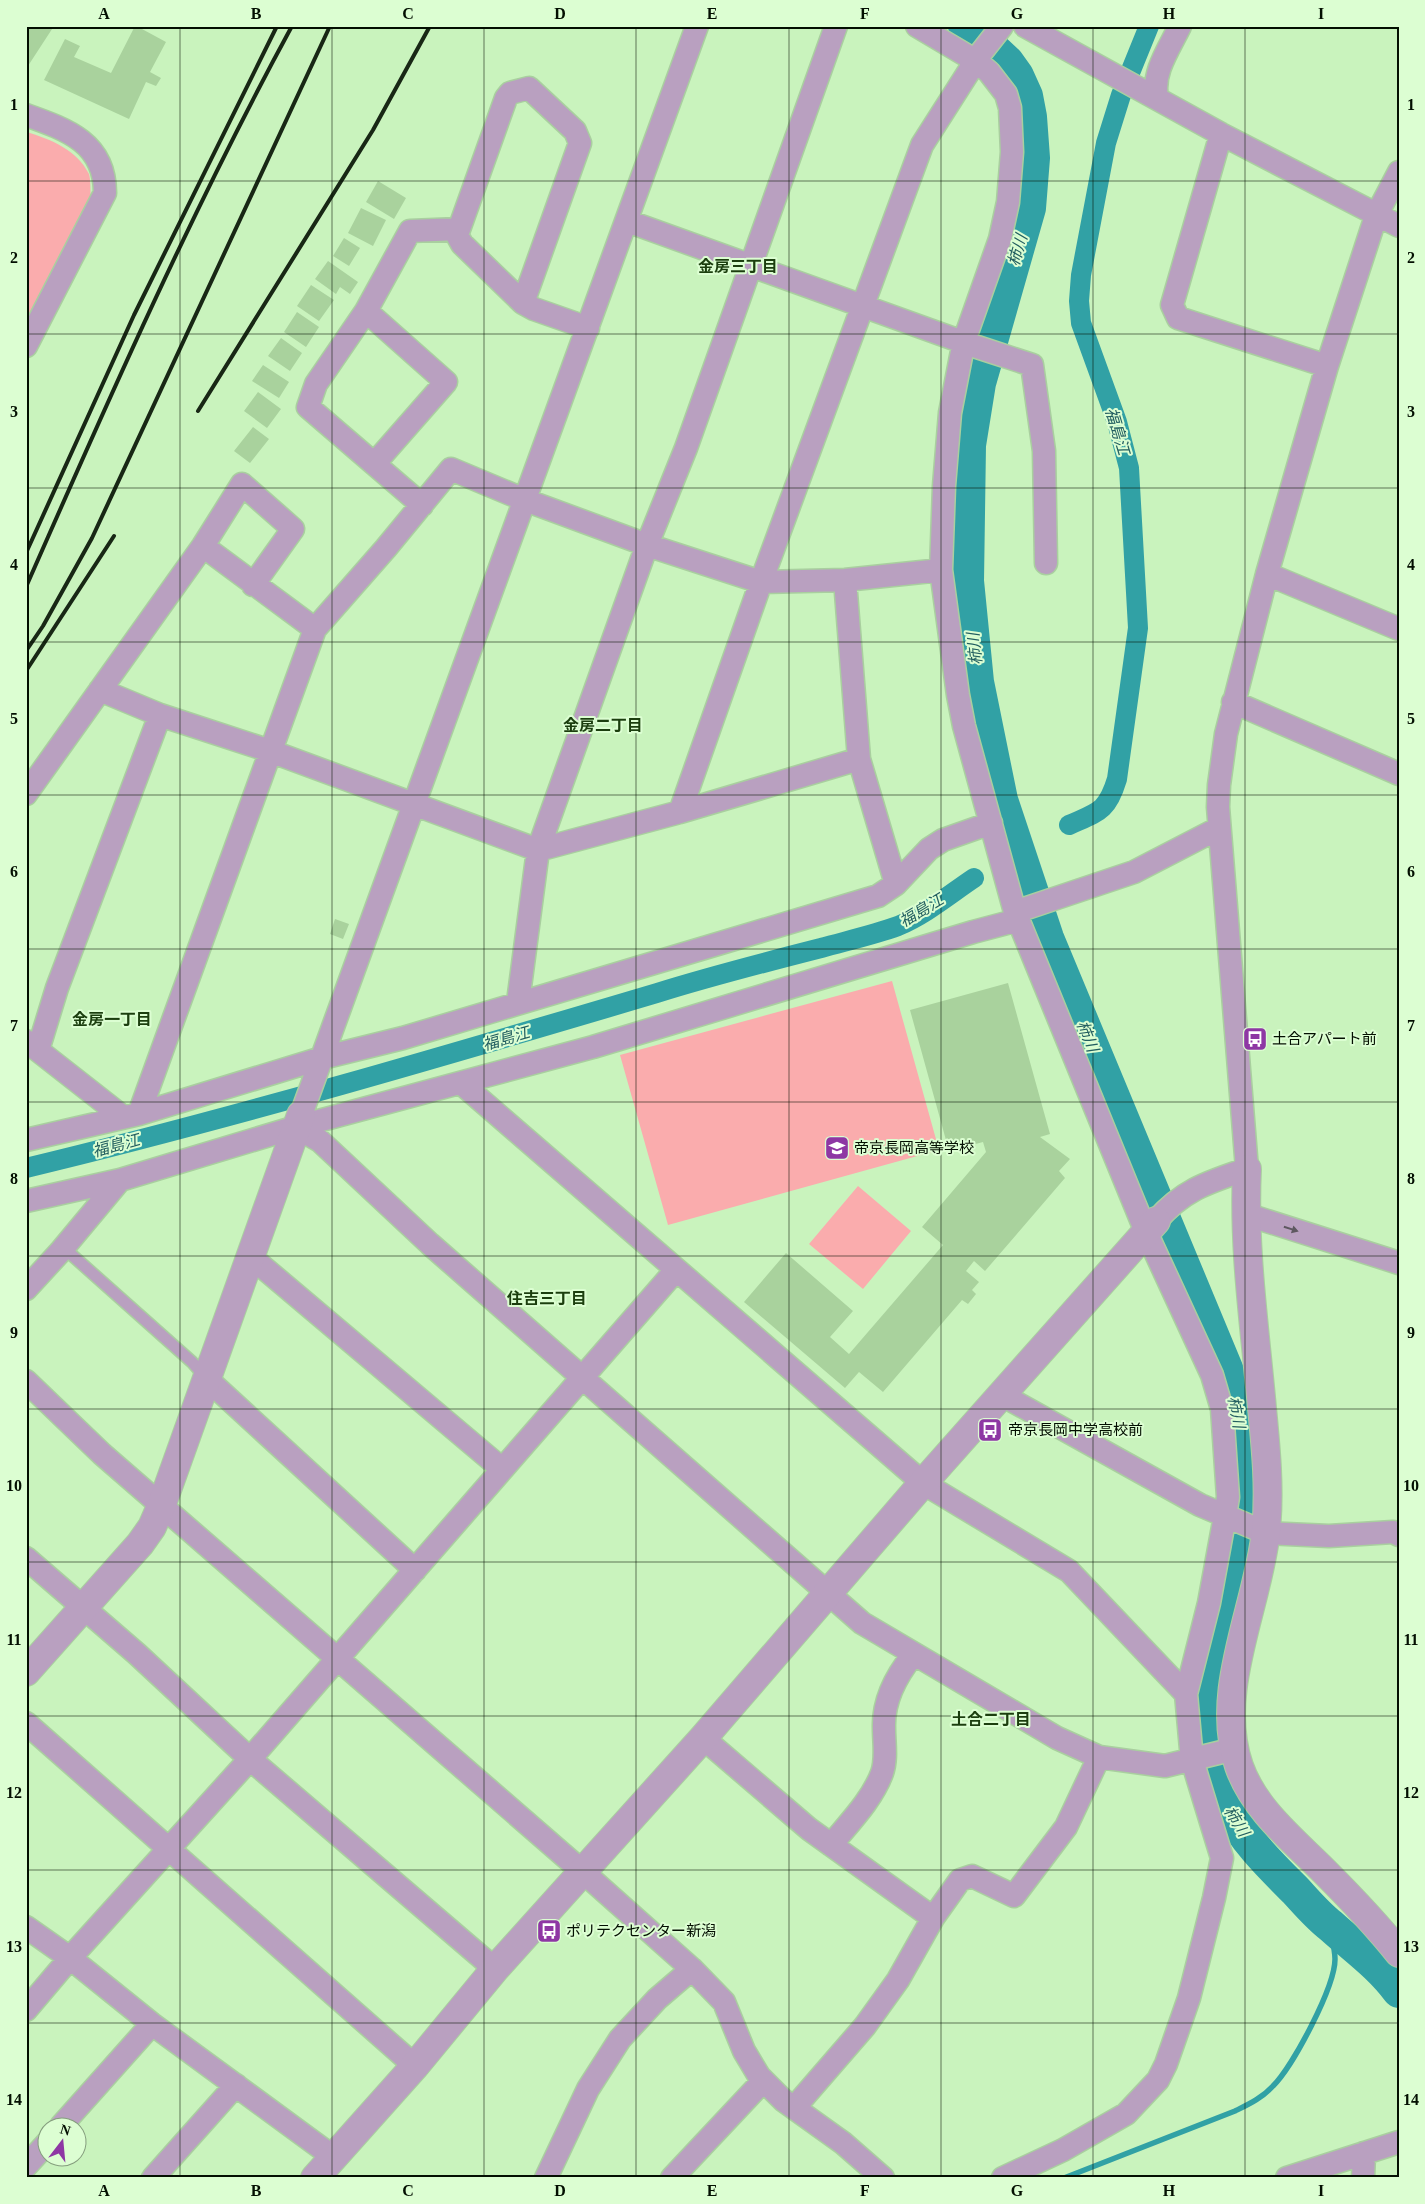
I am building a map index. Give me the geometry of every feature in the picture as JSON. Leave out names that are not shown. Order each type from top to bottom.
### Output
[{"type":"street","points":[[26,1672],[140,1544],[152,1527],[162,1504],[412,805],[697,26]]},
{"type":"street","points":[[518,1002],[538,850],[647,545],[686,448],[836,26]]},
{"type":"street","points":[[917,26],[978,57],[1006,94],[1010,108],[1011,172],[1008,202],[1000,239],[967,343],[950,413],[947,447],[941,570],[964,726],[1018,914],[1151,1226],[1212,1375],[1220,1401],[1228,1497],[1208,1603],[1186,1694],[1195,1759],[1222,1858],[1189,1998],[1166,2064],[1158,2080],[1126,2114],[1063,2150],[1003,2178]]},
{"type":"street","points":[[1025,26],[1222,134],[1376,216],[1399,226]]},
{"type":"street","points":[[1151,94],[1155,86],[1156,76],[1180,26]]},
{"type":"street","points":[[680,812],[761,582],[922,146],[978,57],[1000,28]]},
{"type":"street","points":[[523,303],[580,143],[575,131],[529,88],[510,93],[506,98],[457,235],[462,244],[523,303],[588,328]]},
{"type":"street","points":[[26,115],[48,123],[83,141],[94,151],[105,176],[105,193],[26,346]]},
{"type":"street","points":[[1222,134],[1172,305],[1178,318],[1327,366]]},
{"type":"street","points":[[1399,172],[1376,216],[1327,366],[1267,574],[1226,734],[1218,785],[1219,828],[1247,1169],[1245,1214],[1269,1482],[1266,1533],[1231,1692],[1228,1751],[1247,1786],[1266,1813],[1399,1953]]},
{"type":"street","points":[[626,220],[1032,365],[1044,452],[1046,564]]},
{"type":"street","points":[[422,504],[308,406],[316,384],[366,311],[410,231],[459,229]]},
{"type":"street","points":[[366,311],[446,382],[375,463]]},
{"type":"street","points":[[131,1116],[270,751],[314,629],[451,470],[525,500],[647,545],[761,582],[845,580],[941,570]]},
{"type":"street","points":[[26,794],[203,546],[242,484],[293,529],[253,585]]},
{"type":"street","points":[[203,546],[314,629]]},
{"type":"street","points":[[1267,574],[1399,629]]},
{"type":"street","points":[[845,580],[859,759],[896,884]]},
{"type":"street","points":[[100,690],[160,714],[270,751],[538,850],[680,812],[859,759]]},
{"type":"street","points":[[1234,702],[1399,774]]},
{"type":"street","points":[[131,1116],[32,1046],[57,988],[160,714]]},
{"type":"street","points":[[26,1140],[131,1116],[319,1066],[518,1002],[878,896],[896,884],[929,849],[943,840],[991,824]]},
{"type":"street","points":[[26,1201],[120,1180],[298,1121],[461,1083],[593,1046],[972,932],[1054,899],[1134,872],[1219,828]]},
{"type":"street","points":[[461,1083],[923,1483],[1069,1571],[1186,1694]]},
{"type":"street","points":[[298,1121],[430,1244],[862,1623],[913,1655],[1058,1738],[1100,1757],[1165,1766],[1228,1751]]},
{"type":"street","points":[[315,2178],[332,2156],[415,2066],[495,1970],[703,1738],[923,1483],[1151,1226],[1179,1198],[1192,1190],[1247,1169]]},
{"type":"street","points":[[26,1289],[64,1248],[120,1180]]},
{"type":"street","points":[[1245,1214],[1399,1263]]},
{"type":"street","points":[[251,1257],[502,1469]]},
{"type":"street","points":[[26,2010],[70,1958],[250,1759],[676,1270]]},
{"type":"street","points":[[207,1379],[415,1570]]},
{"type":"street","points":[[26,1381],[102,1454],[162,1504],[692,1969],[724,2002],[747,2056],[763,2081],[794,2108],[843,2143],[883,2178]]},
{"type":"street","points":[[1002,1395],[1154,1480],[1225,1516],[1266,1533],[1328,1536],[1397,1527]]},
{"type":"street","points":[[26,1558],[137,1654],[250,1759],[495,1970]]},
{"type":"street","points":[[831,1845],[868,1800],[882,1772],[885,1747],[884,1712],[894,1682],[913,1655]]},
{"type":"street","points":[[26,1723],[415,2066]]},
{"type":"street","points":[[703,1738],[808,1829],[933,1918]]},
{"type":"street","points":[[794,2108],[870,2019],[898,1980],[933,1918],[960,1880],[972,1876],[1014,1896],[1066,1826],[1100,1757]]},
{"type":"street","points":[[26,1927],[70,1958],[152,2024],[332,2156]]},
{"type":"street","points":[[546,2178],[588,2089],[620,2039],[657,1999],[692,1969]]},
{"type":"street","points":[[70,2116],[152,2024]]},
{"type":"street","points":[[672,2178],[763,2081]]},
{"type":"street","points":[[153,2178],[236,2085]]},
{"type":"street","points":[[1288,2178],[1399,2142]]},
{"type":"street","points":[[26,2166],[38,2153]]},
{"type":"street","points":[[1364,2153],[1364,2178]]},
{"type":"lane","points":[[64,1248],[192,1362],[207,1379]]},
{"type":"shaded area","points":[[26,132],[54,142],[78,158],[89,174],[91,198],[26,331]]},
{"type":"shaded area","points":[[892,981],[939,1150],[668,1225],[620,1055]]},
{"type":"shaded area","points":[[858,1186],[911,1231],[863,1289],[809,1244]]},
{"type":"building","points":[[26,26],[54,26],[26,69]]},
{"type":"building","points":[[135,26],[143,26],[142,29],[166,42],[150,72],[161,78],[156,86],[146,82],[129,119],[44,80],[65,39],[80,46],[74,57],[111,73]]},
{"type":"building","points":[[378,181],[406,198],[394,219],[366,202]]},
{"type":"building","points":[[361,208],[386,220],[373,246],[348,233]]},
{"type":"building","points":[[344,238],[360,248],[349,266],[333,256]]},
{"type":"building","points":[[328,261],[358,282],[350,294],[340,287],[336,294],[315,279]]},
{"type":"building","points":[[311,285],[334,300],[319,321],[297,306]]},
{"type":"building","points":[[297,312],[319,327],[306,347],[284,332]]},
{"type":"building","points":[[281,338],[302,353],[290,371],[268,356]]},
{"type":"building","points":[[263,365],[289,382],[279,398],[252,381]]},
{"type":"building","points":[[258,392],[281,409],[267,428],[244,411]]},
{"type":"building","points":[[253,427],[269,439],[250,463],[234,451]]},
{"type":"building","points":[[335,919],[349,924],[343,939],[330,934]]},
{"type":"building","points":[[1008,983],[1050,1134],[1040,1137],[1070,1159],[1059,1171],[1065,1178],[985,1271],[974,1261],[966,1271],[979,1282],[972,1290],[976,1294],[968,1304],[962,1300],[883,1392],[859,1372],[845,1388],[744,1302],[786,1253],[853,1311],[830,1337],[849,1354],[943,1245],[922,1227],[986,1152],[983,1142],[949,1151],[910,1010]]},
{"type":"waterway","name":"柿川","points":[[965,26],[977,34],[1007,62],[1017,76],[1026,96],[1030,117],[1033,158],[1029,208],[979,383],[969,445],[967,581],[977,682],[1001,800],[1047,938],[1232,1383],[1242,1444],[1245,1491],[1239,1545],[1213,1657],[1207,1694],[1207,1731],[1212,1768],[1227,1806],[1241,1830],[1267,1862],[1317,1914],[1375,1965],[1399,1991]]},
{"type":"waterway","name":"福島江","points":[[1069,825],[1100,810],[1109,798],[1117,779],[1138,628],[1129,468],[1117,422],[1081,323],[1079,301],[1081,275],[1106,143],[1121,95],[1149,26]]},
{"type":"waterway","name":"福島江","points":[[26,1168],[264,1107],[739,969],[879,932],[898,926],[918,916],[974,878]]},
{"type":"waterway","points":[[1064,2178],[1235,2111],[1269,2090],[1291,2062],[1312,2026],[1328,1988],[1335,1959],[1329,1925]]},
{"type":"railway","points":[[26,553],[134,315],[277,26]]},
{"type":"railway","points":[[26,587],[186,234],[292,26]]},
{"type":"railway","points":[[26,651],[43,626],[92,538],[330,26]]},
{"type":"railway","points":[[198,411],[373,130],[430,26]]},
{"type":"railway","points":[[26,671],[114,536]]},
{"type":"place","name":"土合アパート前","points":[[1255,1039]]},
{"type":"place","name":"帝京長岡高等学校","points":[[837,1148]]},
{"type":"place","name":"帝京長岡中学高校前","points":[[990,1430]]},
{"type":"place","name":"ポリテクセンター新潟","points":[[549,1931]]},
{"type":"district","name":"金房三丁目","points":[[738,266]]},
{"type":"district","name":"金房二丁目","points":[[603,725]]},
{"type":"district","name":"金房一丁目","points":[[112,1019]]},
{"type":"district","name":"住吉三丁目","points":[[547,1298]]},
{"type":"district","name":"土合二丁目","points":[[991,1719]]}]
